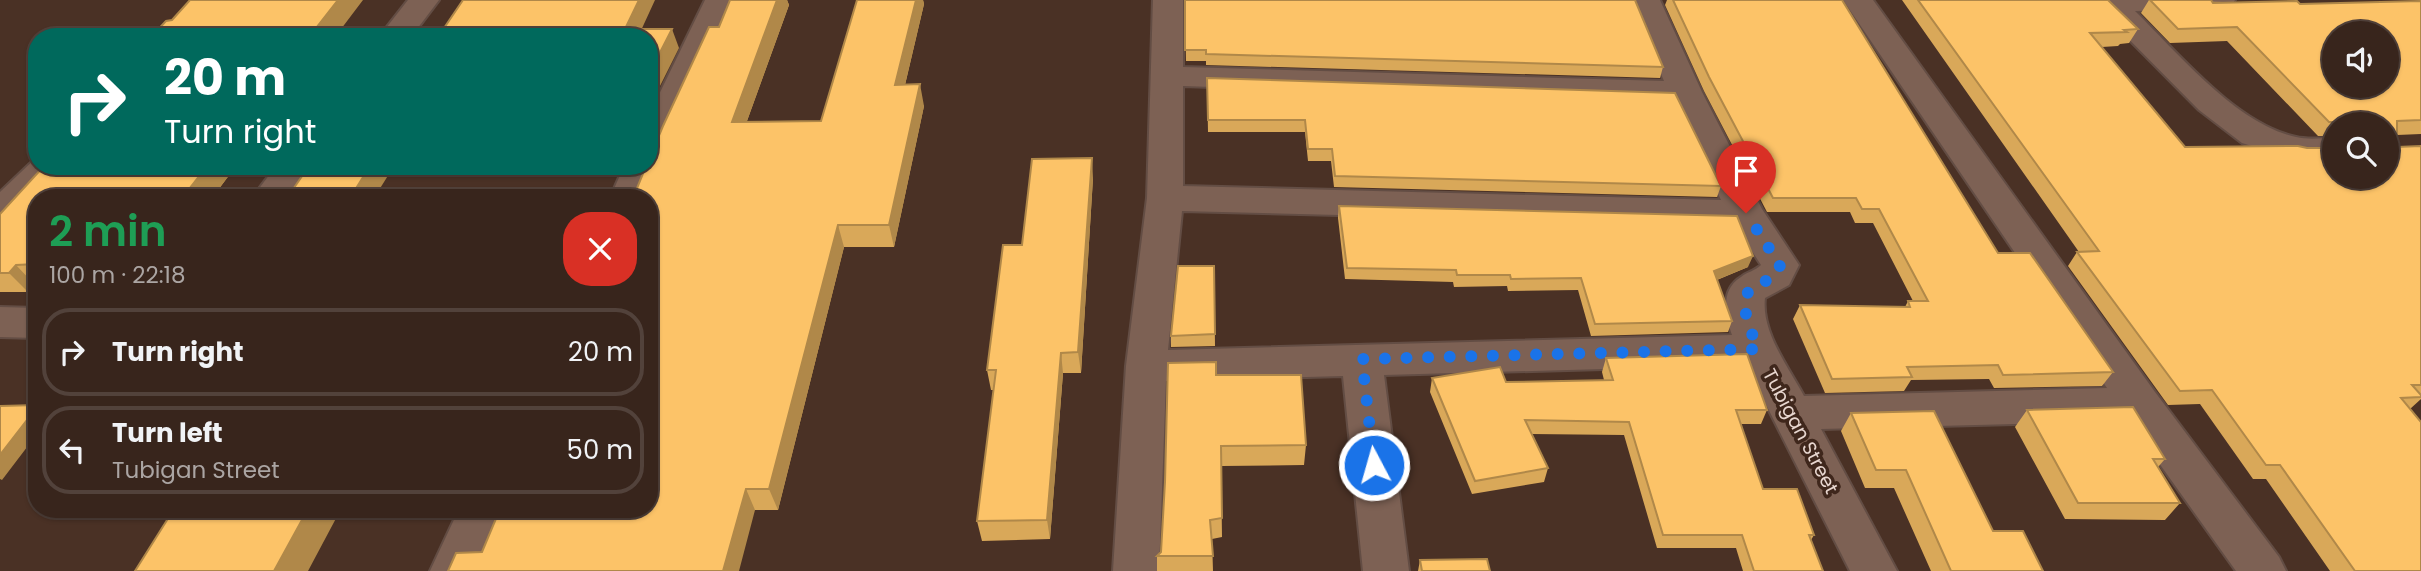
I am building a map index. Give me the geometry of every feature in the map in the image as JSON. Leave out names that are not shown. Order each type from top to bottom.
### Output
[{"type":"street","points":[[402,28],[424,0]]},
{"type":"street","points":[[658,132],[720,0]]},
{"type":"street","points":[[1136,571],[1146,366],[1164,198],[1168,0]]},
{"type":"street","name":"Tubigan Street","points":[[1645,0],[1685,92],[1746,213],[1780,265],[1777,274],[1770,281],[1751,289],[1746,297],[1748,318],[1758,349],[1874,571]]},
{"type":"street","points":[[1858,0],[2140,404],[2263,571]]},
{"type":"street","points":[[2107,2],[2220,0]]},
{"type":"street","points":[[2107,2],[2211,103],[2254,135],[2295,149],[2322,149]]},
{"type":"street","points":[[1166,76],[1685,92]]},
{"type":"street","points":[[0,214],[37,175]]},
{"type":"street","points":[[277,189],[288,175]]},
{"type":"street","points":[[1164,198],[1746,213]]},
{"type":"street","points":[[0,323],[28,323]]},
{"type":"street","points":[[1146,366],[1758,349]]},
{"type":"street","points":[[1362,359],[1386,571]]},
{"type":"street","points":[[1792,413],[2140,404]]},
{"type":"street","points":[[453,571],[478,518]]},
{"type":"building","points":[[190,0],[338,0],[316,28],[159,28],[166,21],[172,20]]},
{"type":"building","points":[[463,0],[639,0],[625,28],[444,28]]},
{"type":"building","points":[[730,0],[777,0],[732,122],[821,121],[857,0],[916,0],[895,85],[920,84],[889,225],[838,225],[769,489],[746,489],[723,571],[448,571],[456,553],[482,552],[496,518],[658,518],[658,189],[637,189],[642,175],[658,175],[658,138],[709,27],[719,27]]},
{"type":"building","points":[[1185,0],[1635,0],[1663,67],[1206,54],[1206,50],[1185,50]]},
{"type":"building","points":[[1673,0],[1842,0],[1998,253],[2030,253],[2113,372],[2003,375],[1998,365],[1907,367],[1912,377],[1832,379],[1800,305],[1910,307],[1908,301],[1928,301],[1879,209],[1862,209],[1856,198],[1773,198],[1709,77]]},
{"type":"building","points":[[1918,0],[2108,0],[2138,29],[2090,33],[2185,147],[2322,148],[2322,189],[2399,189],[2399,147],[2421,146],[2421,385],[2412,385],[2421,397],[2401,398],[2421,422],[2421,571],[2355,571],[2280,465],[2266,465],[2212,390],[2180,391],[2077,252],[2099,251]]},
{"type":"building","points":[[2150,0],[2211,0],[2213,3],[2297,1],[2300,4],[2421,1],[2421,120],[2399,121],[2399,112],[2322,112],[2322,115],[2237,27],[2178,29]]},
{"type":"building","points":[[658,29],[672,29],[658,56]]},
{"type":"building","points":[[1207,78],[1675,93],[1721,186],[1335,176],[1332,149],[1308,149],[1305,120],[1208,120]]},
{"type":"building","points":[[1092,158],[1078,352],[1061,353],[1047,520],[977,521],[996,370],[987,370],[1003,245],[1022,245],[1032,159]]},
{"type":"building","points":[[36,175],[200,175],[189,189],[28,189],[28,264],[16,265],[9,273],[0,273],[0,214]]},
{"type":"building","points":[[303,175],[364,175],[356,189],[293,189]]},
{"type":"building","points":[[1339,206],[1737,216],[1753,256],[1714,271],[1732,321],[1595,324],[1581,278],[1511,279],[1510,275],[1457,275],[1456,270],[1347,268]]},
{"type":"building","points":[[1178,266],[1214,266],[1215,334],[1171,336]]},
{"type":"building","points":[[1747,354],[1767,410],[1736,410],[1763,489],[1797,489],[1814,535],[1809,535],[1823,571],[1754,571],[1742,535],[1663,535],[1629,422],[1525,420],[1548,468],[1475,481],[1432,378],[1500,367],[1506,382],[1613,380],[1606,358]]},
{"type":"building","points":[[1216,362],[1216,375],[1301,375],[1306,445],[1221,446],[1222,518],[1210,520],[1213,556],[1157,556],[1161,552],[1165,482],[1168,363]]},
{"type":"building","points":[[28,405],[28,419],[0,455],[0,406]]},
{"type":"building","points":[[2133,407],[2165,459],[2153,459],[2180,503],[2078,503],[2027,410]]},
{"type":"building","points":[[1934,411],[1993,531],[2023,531],[2043,571],[1951,571],[1906,470],[1876,470],[1851,413]]},
{"type":"building","points":[[168,518],[303,518],[274,571],[135,571]]},
{"type":"building","points":[[1487,559],[1490,571],[1422,571],[1420,560]]},
{"type":"route","points":[[1374,465],[1362,359],[1758,349],[1748,318],[1746,297],[1751,289],[1770,281],[1777,274],[1780,265],[1746,213]]}]
